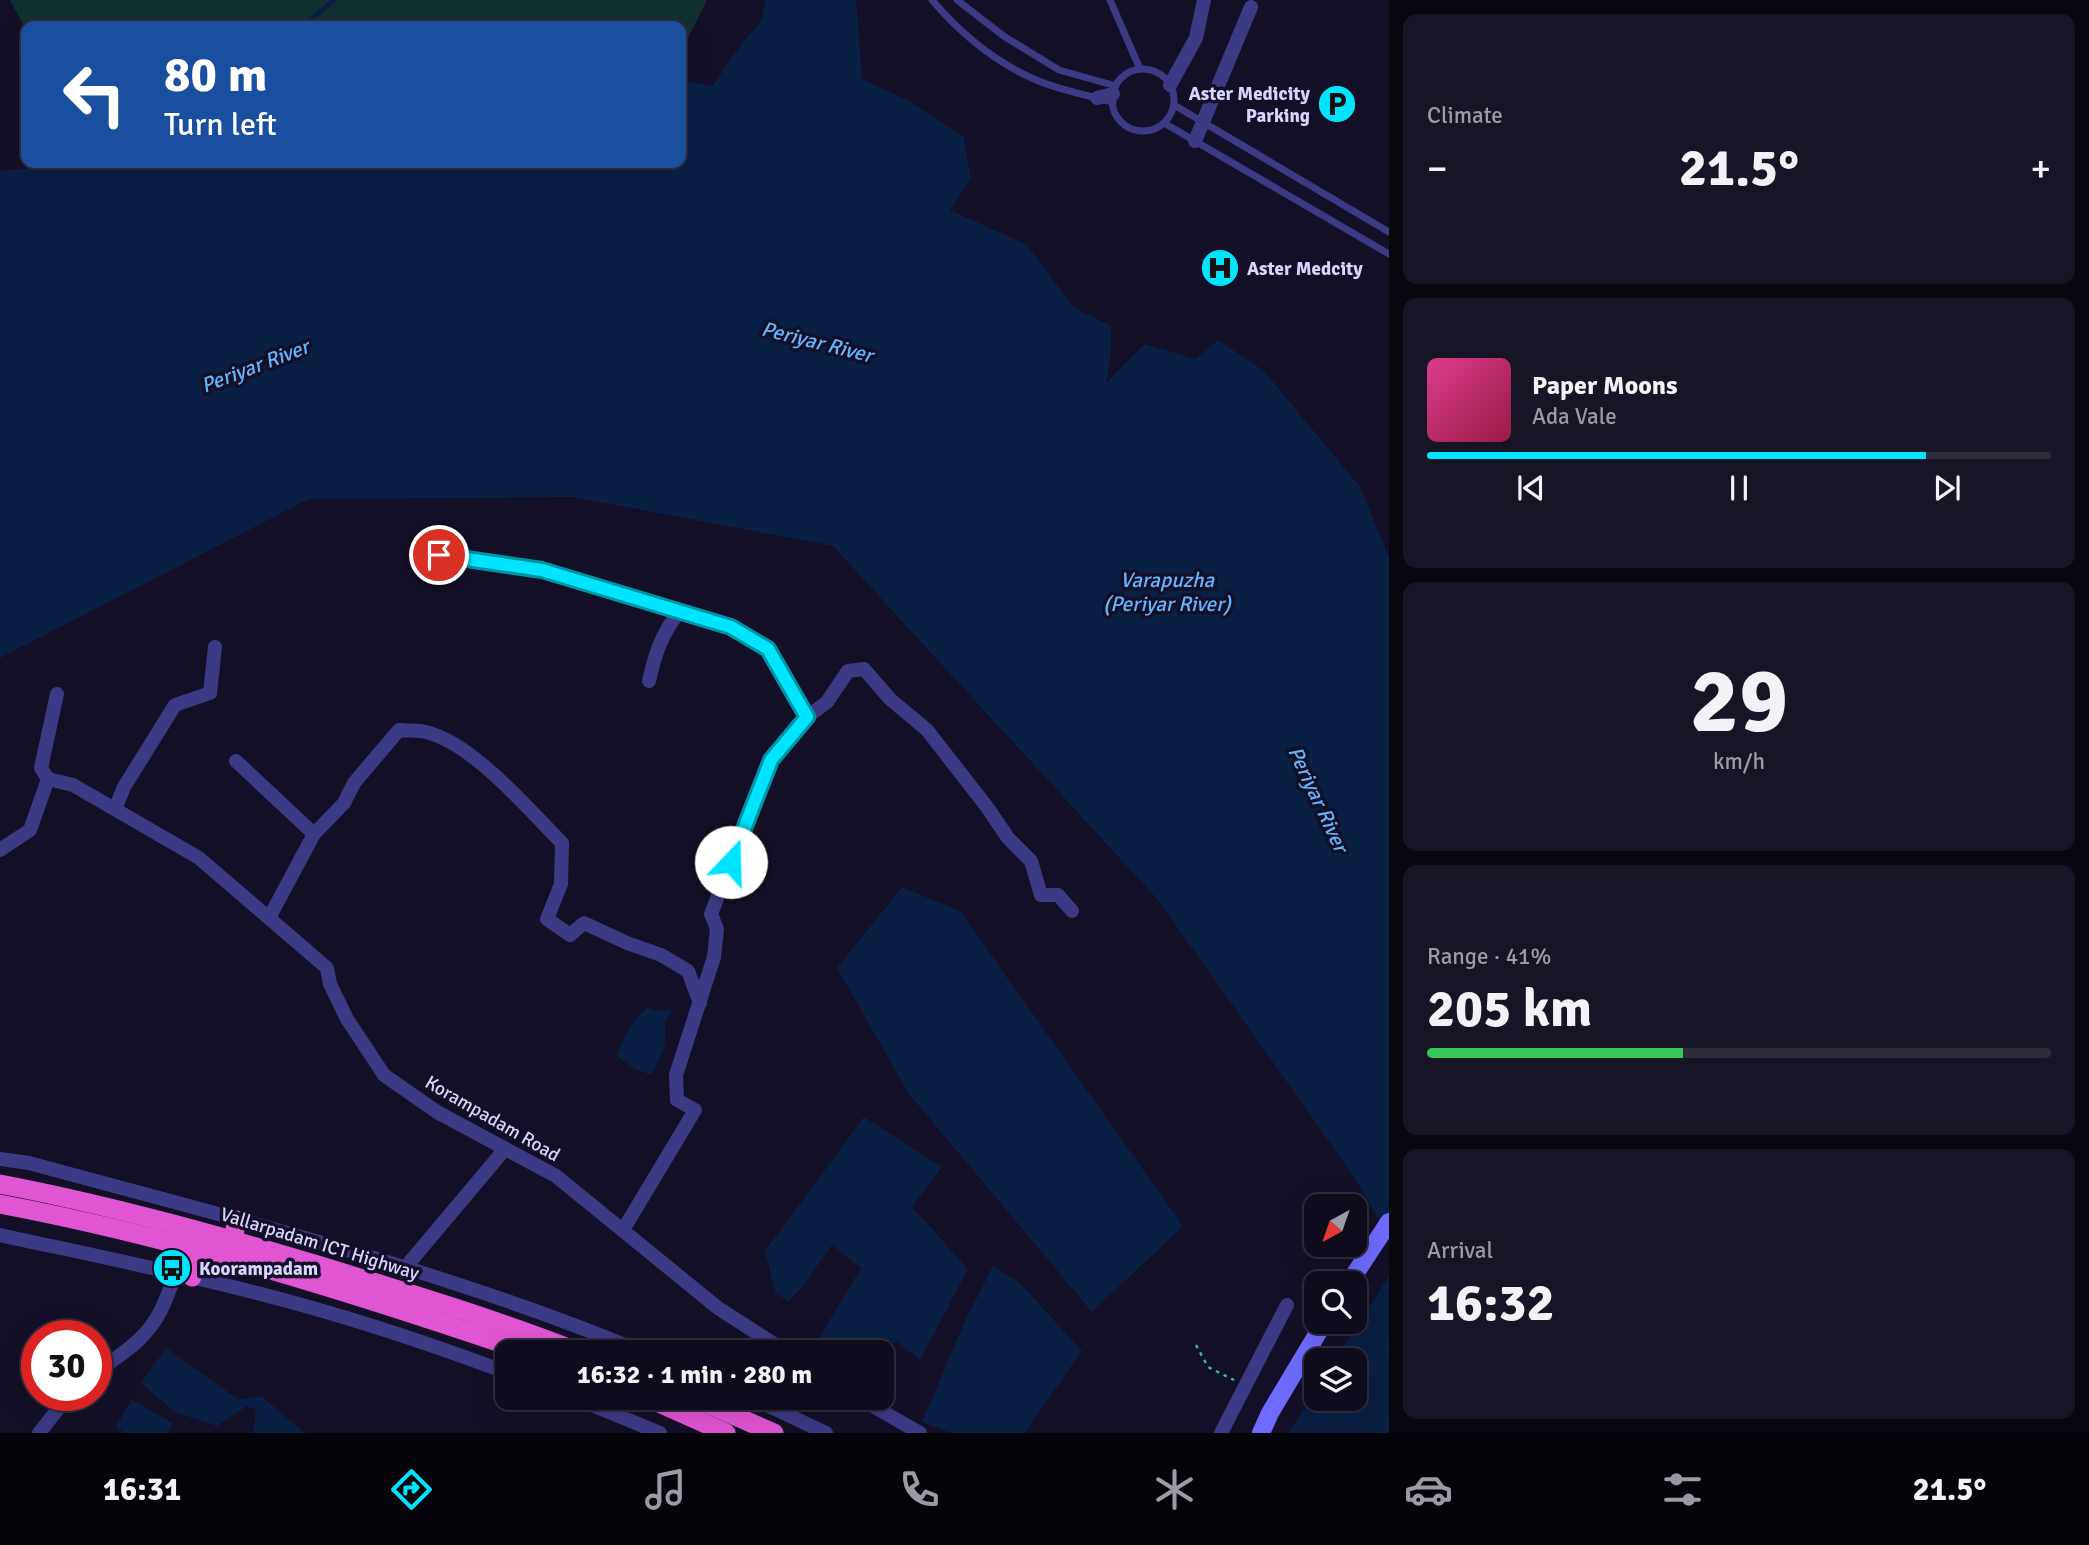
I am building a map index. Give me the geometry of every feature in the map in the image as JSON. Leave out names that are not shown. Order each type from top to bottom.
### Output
[{"type":"highway","name":"Vallarpadam ICT Highway","points":[[0,1184],[235,1230],[544,1340]]},
{"type":"highway","points":[[0,1204],[232,1258],[495,1341]]},
{"type":"highway","points":[[184,1276],[196,1250]]},
{"type":"highway","points":[[676,1410],[726,1433]]},
{"type":"highway","points":[[721,1410],[774,1433]]},
{"type":"main road","points":[[1357,1271],[1389,1222]]},
{"type":"main road","points":[[1261,1433],[1317,1334]]},
{"type":"street","points":[[1170,85],[1196,38],[1204,0]]},
{"type":"street","points":[[1195,141],[1251,7]]},
{"type":"street","points":[[1097,98],[1114,94]]},
{"type":"street","points":[[439,555],[542,570],[731,627],[768,649],[807,717]]},
{"type":"street","points":[[649,681],[656,652],[666,628],[680,612]]},
{"type":"street","points":[[116,809],[124,787],[176,705],[211,693],[215,647]]},
{"type":"street","points":[[623,1230],[695,1110],[677,1100],[676,1075],[714,957],[717,929],[711,914],[771,760],[807,717],[827,702],[848,671],[864,669],[890,699],[927,730],[1008,838],[1031,861],[1041,895],[1058,895],[1072,911]]},
{"type":"street","points":[[0,850],[30,830],[48,779],[41,768],[57,694]]},
{"type":"street","points":[[268,918],[314,834],[344,803],[354,783],[399,730],[426,732],[458,748],[512,789],[562,843],[561,884],[547,919],[570,935],[584,923],[661,955],[688,971],[700,1003]]},
{"type":"street","points":[[236,761],[314,834]]},
{"type":"street","name":"Korampadam Road","points":[[48,779],[73,785],[199,858],[327,968],[330,984],[347,1018],[384,1075],[437,1112],[556,1176],[718,1308],[768,1340]]},
{"type":"street","points":[[404,1269],[505,1149]]},
{"type":"street","points":[[0,1159],[29,1163],[235,1230],[404,1269],[479,1291],[609,1340]]},
{"type":"street","points":[[0,1235],[320,1310],[451,1351],[495,1368]]},
{"type":"street","points":[[112,1360],[144,1337],[161,1310],[169,1287],[184,1276]]},
{"type":"street","points":[[1221,1433],[1287,1305]]},
{"type":"street","points":[[604,1410],[660,1433]]},
{"type":"street","points":[[777,1410],[826,1433]]},
{"type":"street","points":[[880,1410],[920,1433]]},
{"type":"street","points":[[39,1433],[56,1411]]},
{"type":"lane","points":[[932,0],[953,25],[992,57],[1036,80],[1097,98]]},
{"type":"lane","points":[[957,0],[1005,37],[1059,70],[1114,94]]},
{"type":"lane","points":[[1110,0],[1140,69]]},
{"type":"lane","points":[[1152,70],[1163,76],[1170,85],[1174,106],[1164,123],[1143,131],[1122,122],[1116,113],[1114,94],[1130,72],[1152,70]]},
{"type":"lane","points":[[1174,106],[1389,232]]},
{"type":"lane","points":[[1164,123],[1389,254]]},
{"type":"path","points":[[1196,1345],[1208,1367],[1246,1386]]},
{"type":"green space","points":[[10,0],[707,0],[687,40],[686,21],[21,21]]},
{"type":"water","name":"Varapuzha (Periyar River)","points":[[766,0],[856,0],[862,79],[909,101],[963,136],[971,178],[950,210],[1027,245],[1074,308],[1111,326],[1111,354],[1106,383],[1145,344],[1195,359],[1218,340],[1264,371],[1360,487],[1389,557],[1389,1239],[1367,1200],[1367,1194],[1364,1194],[1158,900],[833,546],[574,497],[309,499],[0,658],[0,171],[30,168],[686,168],[686,81],[713,86],[733,55],[761,21]]},
{"type":"water","points":[[902,887],[960,911],[1183,1226],[1092,1312],[909,1094],[837,968]]},
{"type":"water","points":[[648,1007],[659,1011],[673,1010],[664,1023],[665,1044],[651,1075],[631,1067],[617,1056],[629,1029]]},
{"type":"water","points":[[864,1117],[942,1167],[912,1207],[968,1269],[920,1360],[897,1342],[894,1343],[894,1340],[818,1340],[861,1268],[832,1245],[789,1301],[776,1294],[765,1251]]},
{"type":"water","points":[[993,1266],[1019,1282],[1082,1351],[1024,1433],[951,1433],[922,1422],[965,1321]]},
{"type":"water","points":[[1389,1276],[1389,1433],[1289,1433],[1304,1409],[1367,1411],[1367,1348],[1343,1348],[1352,1334],[1367,1334],[1367,1310]]},
{"type":"water","points":[[166,1348],[239,1400],[261,1396],[305,1433],[253,1433],[256,1410],[247,1406],[217,1426],[175,1412],[141,1383]]},
{"type":"water","points":[[132,1400],[172,1423],[168,1433],[124,1433],[116,1426]]},
{"type":"waterway","points":[[309,21],[334,0]]},
{"type":"place","name":"Aster Medicity Parking","points":[[1337,104]]},
{"type":"place","name":"Aster Medcity","points":[[1220,268]]},
{"type":"place","name":"Koorampadam","points":[[172,1268]]},
{"type":"route","points":[[439,555],[542,570],[731,627],[768,649],[807,717],[771,760],[731,862]]},
{"type":"water label","name":"Periyar River","points":[[817,342]]},
{"type":"water label","name":"Periyar River","points":[[255,366]]},
{"type":"water label","name":"Periyar River","points":[[1318,799]]}]
